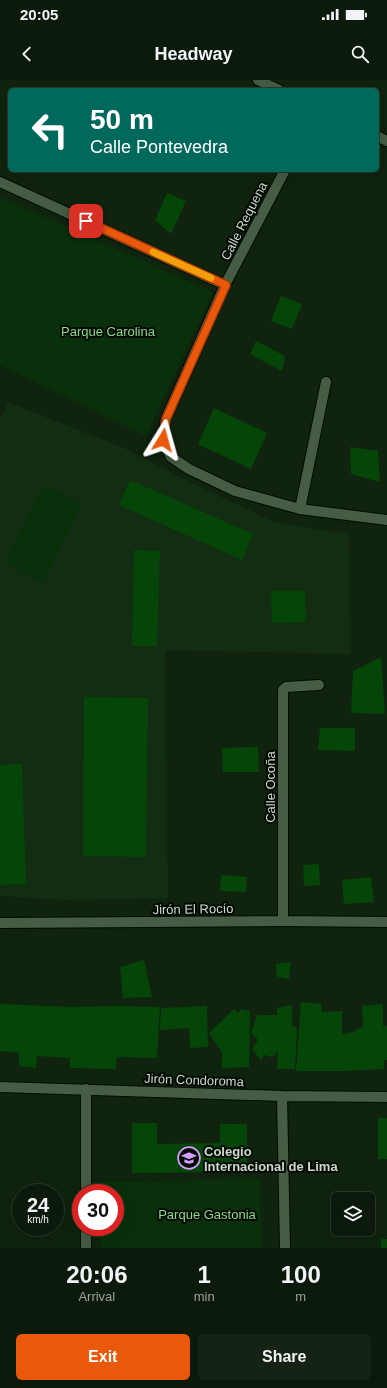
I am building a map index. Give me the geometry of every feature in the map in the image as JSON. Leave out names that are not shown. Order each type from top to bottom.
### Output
[{"type":"street","points":[[258,80],[275,88]]},
{"type":"street","name":"Calle Requena","points":[[284,172],[226,285],[166,419],[163,440],[171,457],[188,469],[236,492],[300,509]]},
{"type":"street","points":[[0,182],[226,285]]},
{"type":"street","points":[[326,382],[300,509],[387,520]]},
{"type":"street","name":"Calle Ocoña","points":[[283,921],[283,690],[286,687],[319,685]]},
{"type":"street","name":"Jirón El Rocío","points":[[0,923],[283,921],[387,922]]},
{"type":"street","name":"Jirón Condoroma","points":[[0,1087],[282,1096],[387,1097]]},
{"type":"street","points":[[86,1089],[86,1184]]},
{"type":"street","points":[[282,1096],[285,1248]]},
{"type":"street","points":[[86,1236],[86,1248]]},
{"type":"shaded area","points":[[8,402],[124,448],[178,476],[274,522],[349,534],[351,654],[165,650],[168,898],[66,900],[0,896],[0,419]]},
{"type":"green space","name":"Parque Carolina","points":[[0,197],[213,292],[146,436],[0,365]]},
{"type":"green space","points":[[44,485],[82,505],[42,582],[4,562]]},
{"type":"green space","name":"Parque Gastonia","points":[[260,1179],[262,1248],[101,1248],[100,1236],[124,1236],[124,1184],[99,1184],[99,1182]]},
{"type":"building","points":[[167,193],[186,201],[171,234],[155,220]]},
{"type":"building","points":[[281,296],[302,304],[292,329],[271,321]]},
{"type":"building","points":[[256,341],[285,356],[282,371],[250,354]]},
{"type":"building","points":[[214,408],[267,433],[251,469],[198,444]]},
{"type":"building","points":[[350,447],[378,451],[380,482],[351,474]]},
{"type":"building","points":[[130,480],[253,534],[242,560],[119,505]]},
{"type":"building","points":[[134,550],[160,551],[157,646],[132,646]]},
{"type":"building","points":[[271,591],[305,591],[306,622],[272,623]]},
{"type":"building","points":[[381,657],[385,714],[351,713],[353,671]]},
{"type":"building","points":[[84,697],[148,698],[146,857],[83,856]]},
{"type":"building","points":[[320,728],[355,728],[355,751],[318,750]]},
{"type":"building","points":[[258,747],[259,772],[223,772],[222,748]]},
{"type":"building","points":[[22,764],[26,884],[0,885],[0,765]]},
{"type":"building","points":[[319,864],[320,885],[304,886],[303,865]]},
{"type":"building","points":[[221,875],[247,877],[246,892],[220,891]]},
{"type":"building","points":[[371,877],[374,902],[344,904],[342,880]]},
{"type":"building","points":[[144,960],[152,997],[123,998],[120,967]]},
{"type":"building","points":[[291,962],[289,979],[277,977],[276,964]]},
{"type":"building","points":[[301,1002],[321,1004],[322,1012],[342,1011],[342,1034],[350,1033],[363,1027],[362,1006],[383,1004],[383,1026],[387,1026],[387,1060],[384,1060],[384,1069],[296,1071]]},
{"type":"building","points":[[0,1004],[71,1007],[160,1007],[157,1058],[117,1057],[116,1069],[70,1068],[70,1058],[37,1056],[36,1068],[19,1066],[19,1053],[0,1051]]},
{"type":"building","points":[[292,1005],[292,1026],[297,1028],[295,1069],[277,1069],[278,1051],[272,1057],[264,1055],[261,1060],[252,1049],[258,1040],[251,1033],[257,1015],[277,1015],[277,1008]]},
{"type":"building","points":[[207,1006],[208,1047],[190,1048],[189,1028],[160,1030],[161,1008]]},
{"type":"building","points":[[234,1009],[238,1013],[241,1009],[250,1011],[249,1067],[222,1068],[222,1053],[209,1033]]},
{"type":"building","points":[[378,1118],[387,1118],[387,1159],[378,1159]]},
{"type":"building","name":"Colegio Internacional de Lima","points":[[132,1123],[157,1123],[157,1144],[220,1143],[220,1124],[247,1124],[247,1172],[132,1173]]},
{"type":"building","points":[[381,1239],[387,1239],[387,1248],[381,1248]]},
{"type":"slow traffic","points":[[153,252],[211,278]]},
{"type":"place","name":"Colegio Internacional de Lima","points":[[189,1158]]},
{"type":"route","points":[[86,221],[226,285],[166,419],[163,440]]}]
